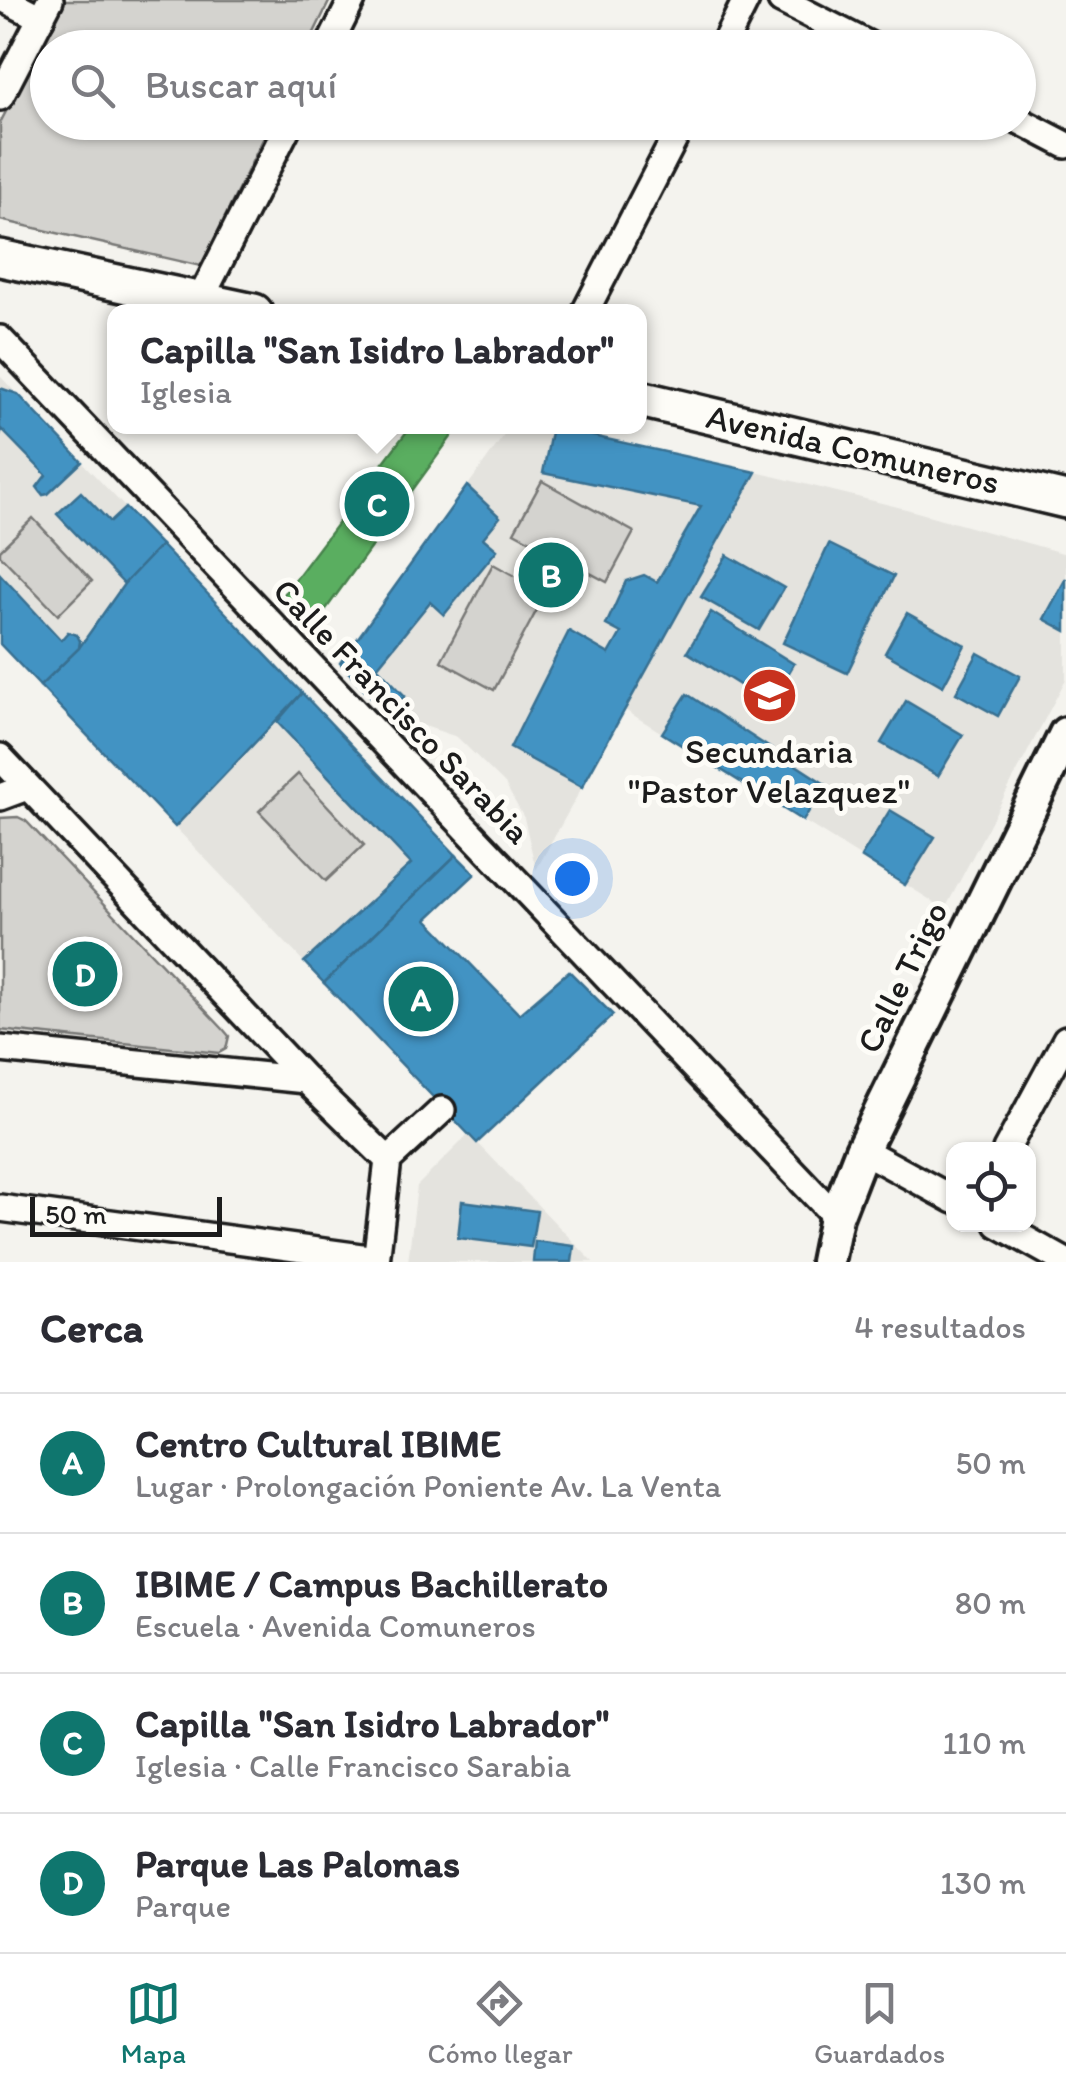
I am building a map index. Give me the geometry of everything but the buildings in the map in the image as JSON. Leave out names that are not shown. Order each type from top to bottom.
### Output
[{"type":"main road","points":[[0,258],[218,304]]},
{"type":"main road","name":"Avenida Comuneros","points":[[647,400],[1066,500]]},
{"type":"street","points":[[6,0],[46,9]]},
{"type":"street","points":[[337,30],[352,0]]},
{"type":"street","points":[[731,30],[746,0]]},
{"type":"street","points":[[781,0],[840,30]]},
{"type":"street","points":[[0,97],[30,40]]},
{"type":"street","points":[[1036,129],[1066,144]]},
{"type":"street","points":[[200,300],[281,140]]},
{"type":"street","points":[[589,304],[674,140]]},
{"type":"street","name":"Calle Francisco Sarabia","points":[[0,339],[836,1217]]},
{"type":"street","points":[[0,757],[306,1080],[388,1160]]},
{"type":"street","name":"Calle Trigo","points":[[828,1262],[836,1217],[862,1150],[1061,757]]},
{"type":"street","points":[[0,797],[27,786]]},
{"type":"street","points":[[1010,1142],[1066,1039]]},
{"type":"street","points":[[0,1050],[306,1080]]},
{"type":"street","points":[[0,1208],[376,1261],[388,1160],[442,1110]]},
{"type":"street","points":[[862,1150],[946,1196]]},
{"type":"street","points":[[1012,1232],[1066,1262]]},
{"type":"shaded area","points":[[64,0],[330,0],[315,30],[48,30]]},
{"type":"shaded area","points":[[30,65],[30,140],[263,140],[201,266],[0,220],[0,123]]},
{"type":"shaded area","points":[[0,376],[456,855],[324,983],[0,644]]},
{"type":"shaded area","points":[[505,434],[580,434],[906,509],[1066,554],[1066,679],[945,909],[625,710],[536,870],[524,818],[505,784],[457,737],[386,713],[340,663]]},
{"type":"shaded area","points":[[542,481],[634,532],[607,582],[514,532]]},
{"type":"shaded area","points":[[33,518],[92,581],[58,615],[0,555],[0,550]]},
{"type":"shaded area","points":[[493,564],[546,593],[494,690],[441,661]]},
{"type":"shaded area","points":[[298,774],[364,845],[326,881],[259,811]]},
{"type":"shaded area","points":[[18,817],[223,1029],[229,1036],[226,1049],[219,1053],[0,1030],[0,818]]},
{"type":"shaded area","points":[[469,1134],[593,1262],[408,1262],[417,1186]]},
{"type":"place","name":"Capilla \"San Isidro Labrador\"","points":[[377,504]]},
{"type":"place","name":"IBIME / Campus Bachillerato","points":[[551,575]]},
{"type":"place","name":"Secundaria \"Pastor Velazquez\"","points":[[769,695]]},
{"type":"place","name":"Parque Las Palomas","points":[[85,974]]},
{"type":"place","name":"Centro Cultural IBIME","points":[[421,999]]}]
